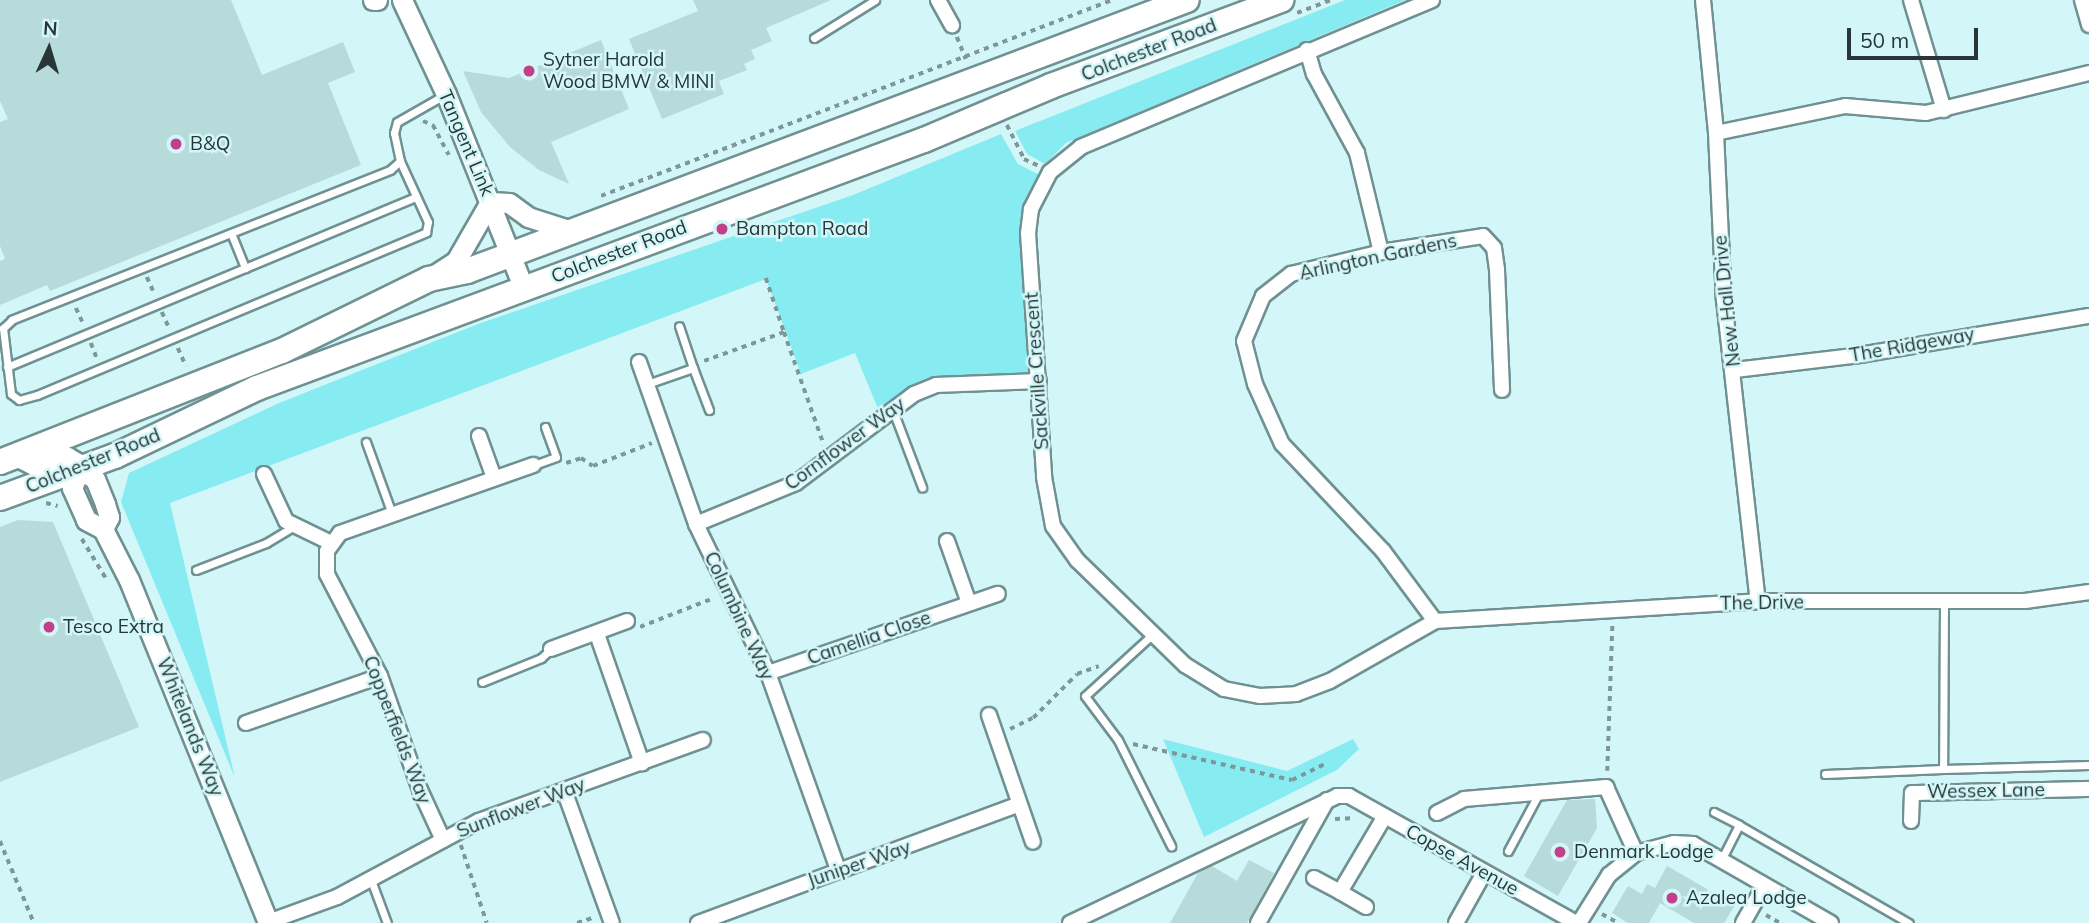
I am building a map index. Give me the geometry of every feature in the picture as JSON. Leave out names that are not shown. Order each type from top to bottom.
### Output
[{"type":"highway","name":"Colchester Road","points":[[8,459],[282,351],[429,279],[467,271],[1187,0]]},
{"type":"highway","name":"Colchester Road","points":[[0,498],[81,467],[257,388],[925,140],[1051,86],[1281,0]]},
{"type":"highway","points":[[81,467],[90,426]]},
{"type":"street","name":"Tangent Link","points":[[402,0],[446,94],[512,253],[524,289]]},
{"type":"street","points":[[938,0],[952,25]]},
{"type":"street","name":"Sackville Crescent","points":[[1432,0],[1307,50],[1081,148],[1050,172],[1031,209],[1028,233],[1044,477],[1053,526],[1077,561],[1185,664],[1224,689],[1260,696],[1296,694],[1329,681],[1435,621]]},
{"type":"street","name":"New Hall Drive","points":[[1703,0],[1716,133],[1724,300],[1735,370],[1737,438],[1759,601]]},
{"type":"street","points":[[1911,0],[1944,110]]},
{"type":"street","points":[[2082,0],[2089,25]]},
{"type":"street","points":[[1307,50],[1314,74],[1357,153],[1381,252]]},
{"type":"street","points":[[1716,133],[1845,106],[1908,113],[1944,110],[2089,73]]},
{"type":"street","points":[[429,279],[456,261],[490,202],[509,203],[528,217],[572,231]]},
{"type":"street","name":"Arlington Gardens","points":[[1435,621],[1382,551],[1282,444],[1255,384],[1244,341],[1263,296],[1291,274],[1381,252],[1483,236],[1494,248],[1502,390]]},
{"type":"street","name":"The Ridgeway","points":[[1735,370],[1860,355],[2089,316]]},
{"type":"street","name":"Columbine Way","points":[[639,362],[696,524],[768,673],[838,870]]},
{"type":"street","name":"Cornflower Way","points":[[696,524],[776,494],[828,458],[892,407],[936,385],[1039,380]]},
{"type":"street","points":[[479,436],[494,478]]},
{"type":"street","points":[[8,459],[38,467],[67,457],[81,467]]},
{"type":"street","points":[[264,474],[286,521],[329,542],[340,533],[533,465]]},
{"type":"street","name":"Whitelands Way","points":[[81,467],[72,488],[86,520],[103,529],[149,626],[268,923]]},
{"type":"street","points":[[947,541],[969,603]]},
{"type":"street","name":"Copperfields Way","points":[[329,542],[327,574],[380,676],[420,790],[443,840]]},
{"type":"street","name":"The Drive","points":[[1435,621],[1759,601],[2025,601],[2089,592]]},
{"type":"street","name":"Camellia Close","points":[[768,673],[998,594]]},
{"type":"street","points":[[551,649],[627,621]]},
{"type":"street","points":[[597,634],[642,763]]},
{"type":"street","points":[[246,723],[380,676]]},
{"type":"street","points":[[989,715],[1033,842]]},
{"type":"street","name":"Sunflower Way","points":[[268,923],[371,880],[456,832],[703,740]]},
{"type":"street","points":[[1437,813],[1464,799],[1606,787],[1636,853]]},
{"type":"street","name":"Wessex Lane","points":[[1911,821],[1912,793],[2089,789]]},
{"type":"street","points":[[564,790],[611,923]]},
{"type":"street","name":"Copse Avenue","points":[[1327,800],[1349,796],[1577,923]]},
{"type":"street","points":[[1258,923],[1327,800]]},
{"type":"street","points":[[1070,923],[1091,918],[1327,800]]},
{"type":"street","name":"Juniper Way","points":[[698,923],[1019,804]]},
{"type":"street","points":[[1340,892],[1385,816]]},
{"type":"street","points":[[1577,923],[1609,876],[1636,853],[1674,843],[1693,844],[1831,923]]},
{"type":"street","points":[[1456,923],[1484,873]]},
{"type":"street","points":[[1314,878],[1366,907]]},
{"type":"street","points":[[1743,923],[1764,886]]},
{"type":"lane","points":[[814,38],[875,0]]},
{"type":"lane","points":[[400,161],[390,170],[142,266],[12,320],[3,328],[11,394],[19,400],[426,232],[428,222],[400,161],[394,133],[397,122],[412,111],[446,94]]},
{"type":"lane","points":[[7,367],[416,197]]},
{"type":"lane","points":[[231,233],[245,268]]},
{"type":"lane","points":[[679,326],[709,410]]},
{"type":"lane","points":[[647,384],[693,368]]},
{"type":"lane","points":[[892,407],[922,487]]},
{"type":"lane","points":[[533,465],[556,457],[545,427]]},
{"type":"lane","points":[[366,442],[392,514]]},
{"type":"lane","points":[[196,570],[266,543],[294,526]]},
{"type":"lane","points":[[1943,769],[1944,602]]},
{"type":"lane","points":[[1155,633],[1086,696],[1118,740],[1171,846]]},
{"type":"lane","points":[[482,681],[541,658],[551,649]]},
{"type":"lane","points":[[1825,775],[2089,765]]},
{"type":"lane","points":[[1508,851],[1540,792]]},
{"type":"lane","points":[[1714,812],[1909,923]]},
{"type":"lane","points":[[1720,860],[1739,825]]},
{"type":"lane","points":[[371,880],[387,923]]},
{"type":"path","points":[[597,198],[1112,0]]},
{"type":"path","points":[[952,25],[965,57]]},
{"type":"path","points":[[412,111],[417,120],[433,125],[452,160]]},
{"type":"path","points":[[1007,125],[1024,159],[1050,172]]},
{"type":"path","points":[[142,266],[187,368]]},
{"type":"path","points":[[766,278],[828,458]]},
{"type":"path","points":[[693,368],[715,355],[785,332]]},
{"type":"path","points":[[559,466],[581,458],[593,466],[666,438]]},
{"type":"path","points":[[58,506],[65,515]]},
{"type":"path","points":[[78,532],[110,585]]},
{"type":"path","points":[[627,621],[635,628],[729,593]]},
{"type":"path","points":[[1606,787],[1612,609]]},
{"type":"path","points":[[997,739],[1033,718],[1077,674],[1111,662]]},
{"type":"path","points":[[1118,740],[1292,780],[1327,763]]},
{"type":"path","points":[[1315,820],[1385,816]]},
{"type":"path","points":[[456,832],[487,923]]},
{"type":"path","points":[[0,841],[34,923]]},
{"type":"shaded area","points":[[1345,0],[1405,0],[1066,143],[1045,164],[1027,154],[1015,131]]},
{"type":"shaded area","points":[[1001,134],[1018,164],[1046,178],[1031,209],[1039,381],[936,385],[881,416],[855,353],[801,374],[766,279],[170,503],[235,778],[121,502],[129,473],[279,403],[478,324],[853,195]]},
{"type":"shaded area","points":[[1163,739],[1287,771],[1353,739],[1359,749],[1337,770],[1204,837]]},
{"type":"building","name":"B&Q","points":[[0,0],[231,0],[262,75],[343,42],[355,72],[328,83],[361,165],[50,291],[47,285],[0,305],[0,261],[5,259],[0,246],[0,122],[8,119],[0,101]]},
{"type":"building","points":[[693,0],[831,0],[766,28],[772,41],[751,50],[755,59],[744,64],[747,70],[719,81],[724,94],[662,119],[629,39],[698,11]]},
{"type":"building","points":[[601,40],[629,109],[551,142],[569,184],[539,170],[510,147],[481,112],[463,71],[509,78]]},
{"type":"building","name":"Tesco Extra","points":[[18,520],[53,522],[139,727],[0,782],[0,527]]},
{"type":"building","name":"Denmark Lodge","points":[[1595,799],[1597,828],[1558,896],[1524,876],[1567,800]]},
{"type":"building","points":[[1249,860],[1274,873],[1247,923],[1170,923],[1198,873],[1212,866],[1237,881]]},
{"type":"building","name":"Azalea Lodge","points":[[1667,866],[1735,905],[1724,923],[1694,923],[1660,903],[1649,923],[1628,923],[1612,913],[1628,886],[1642,894],[1647,884],[1655,888]]},
{"type":"place","name":"Sytner Harold Wood BMW & MINI","points":[[529,71]]},
{"type":"place","name":"B&Q","points":[[176,144]]},
{"type":"place","name":"Bampton Road","points":[[722,229]]},
{"type":"place","name":"Tesco Extra","points":[[49,627]]},
{"type":"place","name":"Denmark Lodge","points":[[1560,852]]},
{"type":"place","name":"Azalea Lodge","points":[[1672,898]]}]
